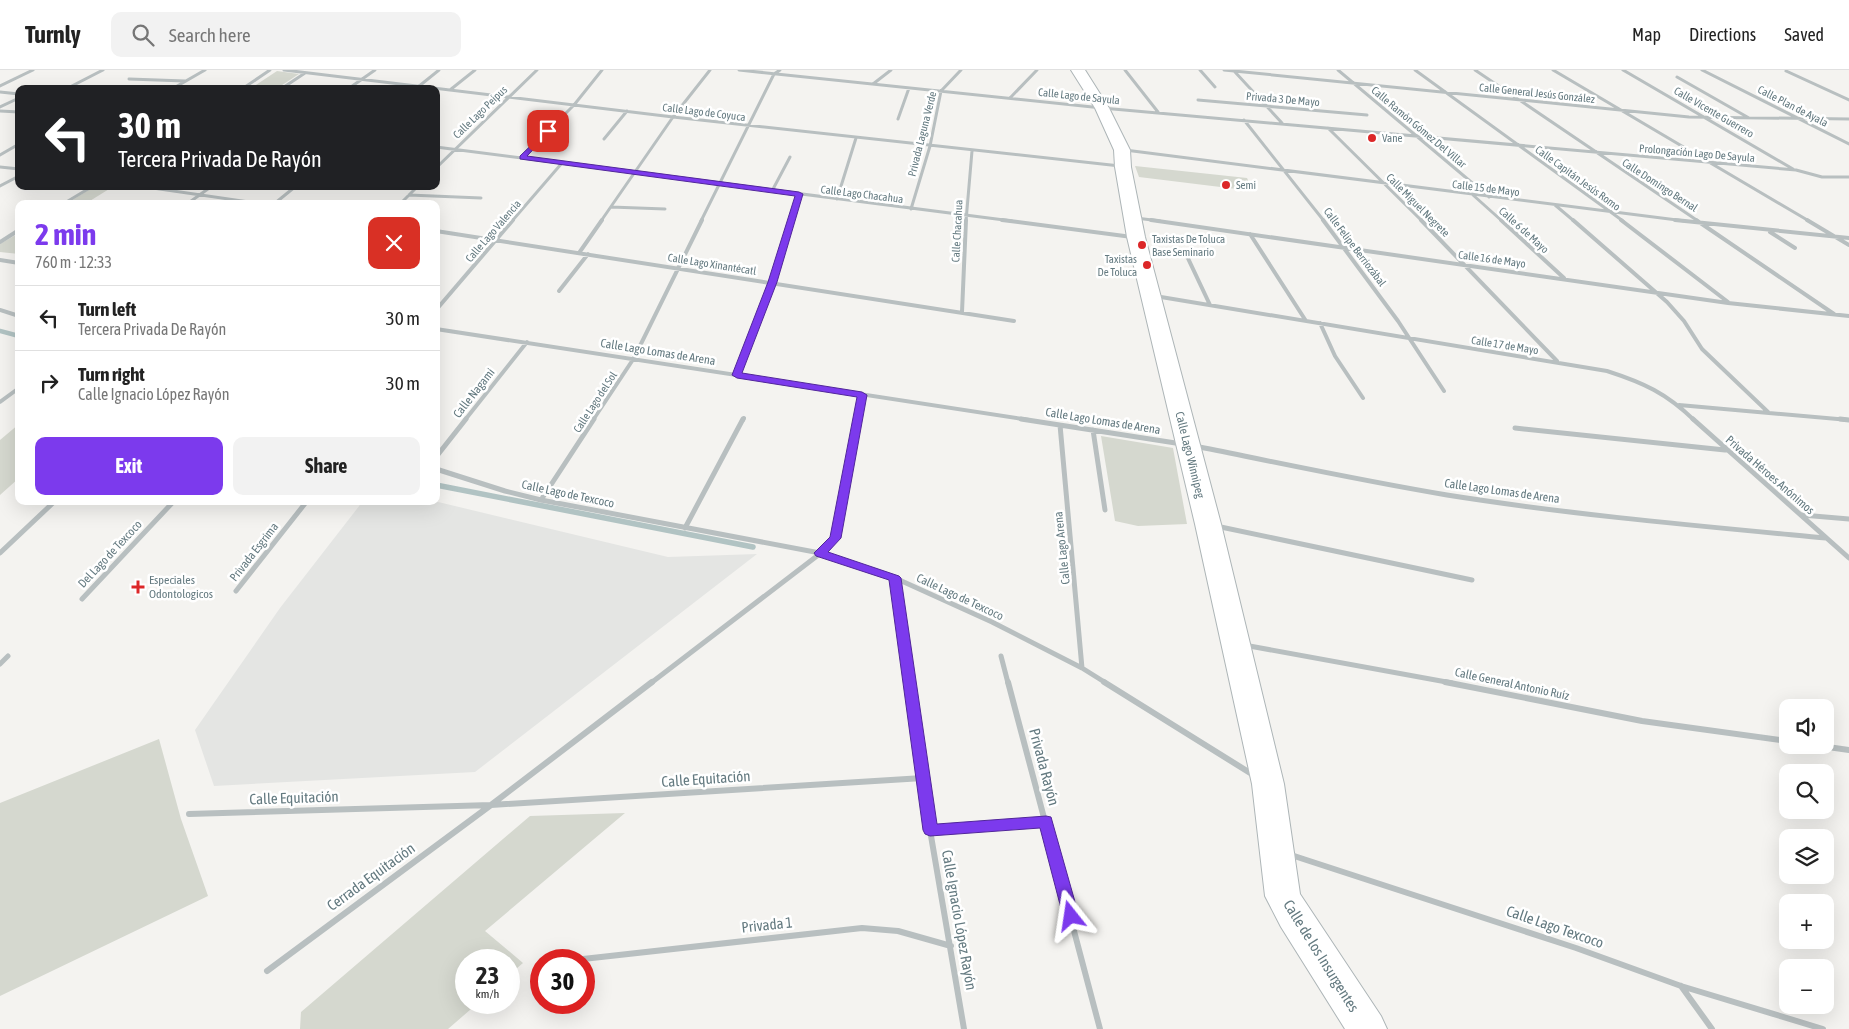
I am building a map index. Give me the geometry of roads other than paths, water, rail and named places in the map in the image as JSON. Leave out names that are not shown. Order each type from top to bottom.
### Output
[{"type":"main road","name":"Calle Lago Winnipeg","points":[[1078,70],[1102,108],[1122,150],[1123,167],[1134,227],[1152,295],[1186,444],[1208,524],[1268,784],[1278,850]]},
{"type":"main road","name":"Calle de los Insurgentes","points":[[1278,850],[1279,877],[1283,896],[1367,1029]]},
{"type":"street","points":[[0,86],[33,70]]},
{"type":"street","points":[[74,85],[103,70]]},
{"type":"street","points":[[178,85],[205,70]]},
{"type":"street","points":[[248,85],[270,70]]},
{"type":"street","name":"Calle Lago de Coyuca","points":[[284,70],[403,85]]},
{"type":"street","points":[[287,85],[309,70]]},
{"type":"street","points":[[354,85],[375,70]]},
{"type":"street","points":[[420,85],[439,70]]},
{"type":"street","points":[[450,90],[475,70]]},
{"type":"street","name":"Calle Lago Peipus","points":[[440,164],[537,70]]},
{"type":"street","points":[[522,157],[574,105],[602,70]]},
{"type":"street","points":[[579,252],[673,117],[710,70]]},
{"type":"street","name":"Calle Lago de Sayula","points":[[739,70],[1102,108],[1417,136]]},
{"type":"street","name":"Calle Lago del Sol","points":[[541,500],[634,358],[718,184],[774,74],[780,70]]},
{"type":"street","points":[[873,84],[890,70]]},
{"type":"street","name":"Privada Laguna Verde","points":[[911,209],[930,146],[941,91],[961,70]]},
{"type":"street","points":[[1010,98],[1037,70]]},
{"type":"street","points":[[1125,70],[1158,112]]},
{"type":"street","points":[[1200,70],[1215,87]]},
{"type":"street","name":"Calle General Jesús González","points":[[1224,70],[1709,119],[1849,119]]},
{"type":"street","name":"Calle Ramón Gómez Del Villar","points":[[1338,70],[1489,197]]},
{"type":"street","name":"Calle Capitán Jesús Romo","points":[[1415,70],[1612,213],[1728,303]]},
{"type":"street","name":"Calle Domingo Bernal","points":[[1475,70],[1596,153],[1705,224],[1835,314]]},
{"type":"street","points":[[1553,70],[1849,245]]},
{"type":"street","name":"Calle Vicente Guerrero","points":[[1623,70],[1796,170]]},
{"type":"street","name":"Calle Plan de Ayala","points":[[1702,70],[1849,144]]},
{"type":"street","points":[[1786,70],[1849,100]]},
{"type":"street","points":[[1235,71],[1282,123]]},
{"type":"street","points":[[1677,78],[1752,119]]},
{"type":"street","points":[[129,80],[185,81]]},
{"type":"street","points":[[898,119],[909,88]]},
{"type":"street","name":"Calle Lago de Coyuca","points":[[440,89],[748,126],[1123,167]]},
{"type":"street","points":[[0,92],[15,94]]},
{"type":"street","points":[[0,109],[15,100]]},
{"type":"street","name":"Privada 3 De Mayo","points":[[1198,100],[1367,115]]},
{"type":"street","points":[[0,109],[15,111]]},
{"type":"street","points":[[604,139],[627,112]]},
{"type":"street","name":"Calle Felipe Berriozábal","points":[[1244,120],[1344,246],[1412,340],[1444,391]]},
{"type":"street","name":"Calle Miguel Negrete","points":[[1328,128],[1464,263],[1558,362]]},
{"type":"street","name":"Prolongación Lago De Sayula","points":[[1417,136],[1796,170]]},
{"type":"street","points":[[837,199],[856,138]]},
{"type":"street","points":[[0,154],[15,146]]},
{"type":"street","name":"Calle Lago Chacahua","points":[[440,147],[911,209],[966,215],[1134,227]]},
{"type":"street","name":"Calle 15 de Mayo","points":[[1122,150],[1612,213],[1849,238]]},
{"type":"street","name":"Calle Chacahua","points":[[962,312],[966,215],[972,151]]},
{"type":"street","points":[[772,191],[790,157]]},
{"type":"street","name":"Calle Lago Valencia","points":[[440,305],[562,163]]},
{"type":"street","points":[[0,167],[15,169]]},
{"type":"street","points":[[1796,170],[1822,177],[1849,177]]},
{"type":"street","points":[[0,186],[15,178]]},
{"type":"street","points":[[69,200],[86,190]]},
{"type":"street","points":[[166,190],[235,200]]},
{"type":"street","points":[[193,200],[207,190]]},
{"type":"street","points":[[279,200],[291,190]]},
{"type":"street","points":[[404,200],[414,190]]},
{"type":"street","points":[[737,375],[772,282],[799,194]]},
{"type":"street","points":[[409,195],[481,198]]},
{"type":"street","name":"Calle 6 de Mayo","points":[[1472,195],[1564,278]]},
{"type":"street","points":[[1554,205],[1656,292],[1683,319],[1695,341],[1702,349],[1768,412]]},
{"type":"street","points":[[611,207],[665,209]]},
{"type":"street","name":"Calle 16 de Mayo","points":[[1134,227],[1250,234],[1464,263],[1728,303],[1849,316]]},
{"type":"street","points":[[1769,231],[1795,248]]},
{"type":"street","name":"Calle Lago Xinantécatl","points":[[440,232],[1014,321]]},
{"type":"street","points":[[0,242],[15,233]]},
{"type":"street","points":[[1250,234],[1306,321]]},
{"type":"street","points":[[1185,252],[1210,305]]},
{"type":"street","points":[[559,291],[588,254]]},
{"type":"street","points":[[0,260],[15,262]]},
{"type":"street","name":"Calle 17 de Mayo","points":[[1152,295],[1412,340],[1607,371],[1652,387],[1678,405]]},
{"type":"street","points":[[0,310],[15,315]]},
{"type":"street","points":[[1320,323],[1335,356],[1363,398]]},
{"type":"street","name":"Calle Lago Lomas de Arena","points":[[440,330],[1186,444],[1395,486],[1494,501],[1676,524],[1826,538]]},
{"type":"street","name":"Calle Nagami","points":[[440,452],[527,342]]},
{"type":"street","points":[[0,402],[15,391]]},
{"type":"street","points":[[491,806],[830,546],[835,538],[862,395]]},
{"type":"street","points":[[1678,405],[1849,420]]},
{"type":"street","name":"Privada Héroes Anónimos","points":[[1678,405],[1726,450],[1849,558]]},
{"type":"street","points":[[685,528],[744,418]]},
{"type":"street","name":"Calle Lago Arena","points":[[1060,425],[1082,668]]},
{"type":"street","points":[[1515,428],[1726,450]]},
{"type":"street","points":[[1093,430],[1105,510]]},
{"type":"street","name":"Calle Lago de Texcoco","points":[[440,470],[505,491],[541,500],[820,553],[895,578],[992,622],[1082,668],[1175,728],[1268,784]]},
{"type":"street","points":[[0,553],[51,505]]},
{"type":"street","name":"Del Lago de Texcoco","points":[[82,599],[170,505]]},
{"type":"street","name":"Privada Esgrima","points":[[236,592],[304,505]]},
{"type":"street","points":[[1801,515],[1849,519]]},
{"type":"street","points":[[1208,524],[1472,580]]},
{"type":"street","name":"Calle Ignacio López Rayón","points":[[895,578],[930,830],[964,1029]]},
{"type":"street","name":"Calle General Antonio Ruíz","points":[[1234,643],[1473,686],[1642,721],[1779,740]]},
{"type":"street","points":[[0,664],[8,656]]},
{"type":"street","name":"Privada Rayón","points":[[1001,656],[1100,1029]]},
{"type":"street","points":[[1834,748],[1849,750]]},
{"type":"street","name":"Calle Equitación","points":[[189,814],[491,806],[923,778]]},
{"type":"street","name":"Cerrada Equitación","points":[[267,971],[491,806]]},
{"type":"street","points":[[930,830],[1046,822]]},
{"type":"street","name":"Calle Lago Texcoco","points":[[1278,850],[1567,945],[1681,986],[1823,1029]]},
{"type":"street","name":"Privada 1","points":[[595,958],[862,928],[898,931],[951,946]]},
{"type":"street","points":[[1681,986],[1712,1029]]},
{"type":"waterway","points":[[0,331],[15,335]]},
{"type":"waterway","points":[[440,486],[753,547]]},
{"type":"place","name":"Vane","points":[[1372,138]]},
{"type":"place","name":"Semi","points":[[1226,185]]},
{"type":"place","name":"Taxistas De Toluca Base Seminario","points":[[1142,245]]},
{"type":"place","name":"Taxistas De Toluca","points":[[1147,265]]},
{"type":"place","name":"Especiales Odontologicos","points":[[138,587]]}]
